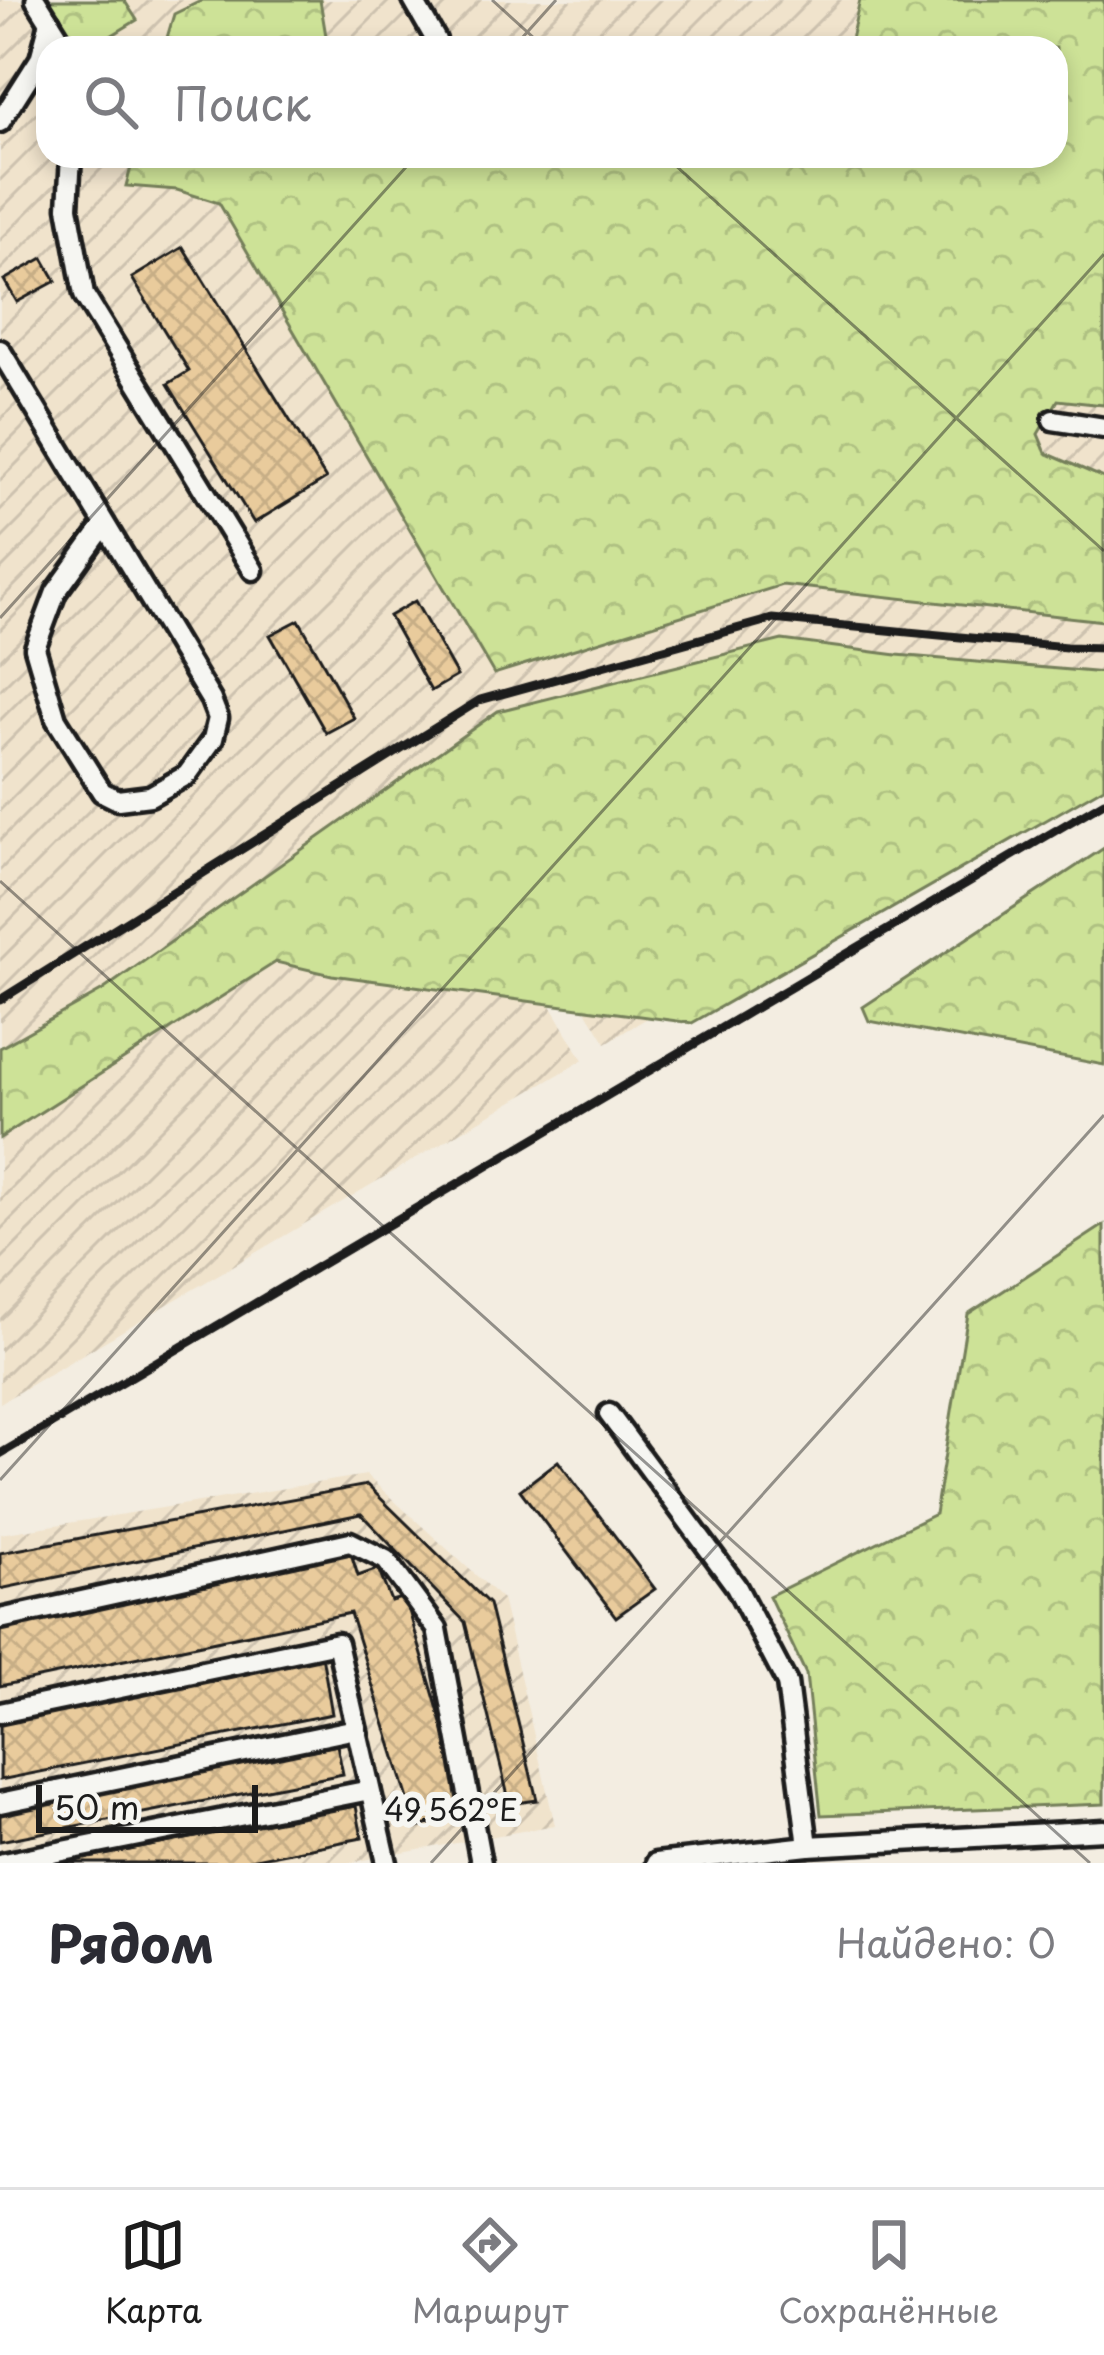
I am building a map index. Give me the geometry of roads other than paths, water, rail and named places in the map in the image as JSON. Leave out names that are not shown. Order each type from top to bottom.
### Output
[{"type":"lane","points":[[36,0],[59,36]]},
{"type":"lane","points":[[413,0],[434,36]]},
{"type":"lane","points":[[46,36],[50,22]]},
{"type":"lane","points":[[0,122],[36,65]]},
{"type":"lane","points":[[70,168],[68,207],[84,295],[253,570]]},
{"type":"lane","points":[[0,350],[105,524],[211,700],[218,718],[213,740],[187,775],[150,796],[118,800],[102,792],[56,719],[35,648],[56,592],[105,524]]},
{"type":"lane","points":[[1053,420],[1104,428]]},
{"type":"lane","points":[[609,1414],[736,1586],[787,1683],[808,1846]]},
{"type":"lane","points":[[0,1619],[350,1542],[386,1560],[436,1629],[481,1863]]},
{"type":"lane","points":[[0,1713],[337,1643],[387,1863]]},
{"type":"lane","points":[[0,1803],[356,1729]]},
{"type":"lane","points":[[3,1863],[370,1790]]},
{"type":"lane","points":[[656,1863],[808,1846],[1104,1831]]},
{"type":"railway","points":[[0,1000],[480,700],[772,619],[1104,648]]},
{"type":"railway","points":[[0,1454],[1104,802]]}]
